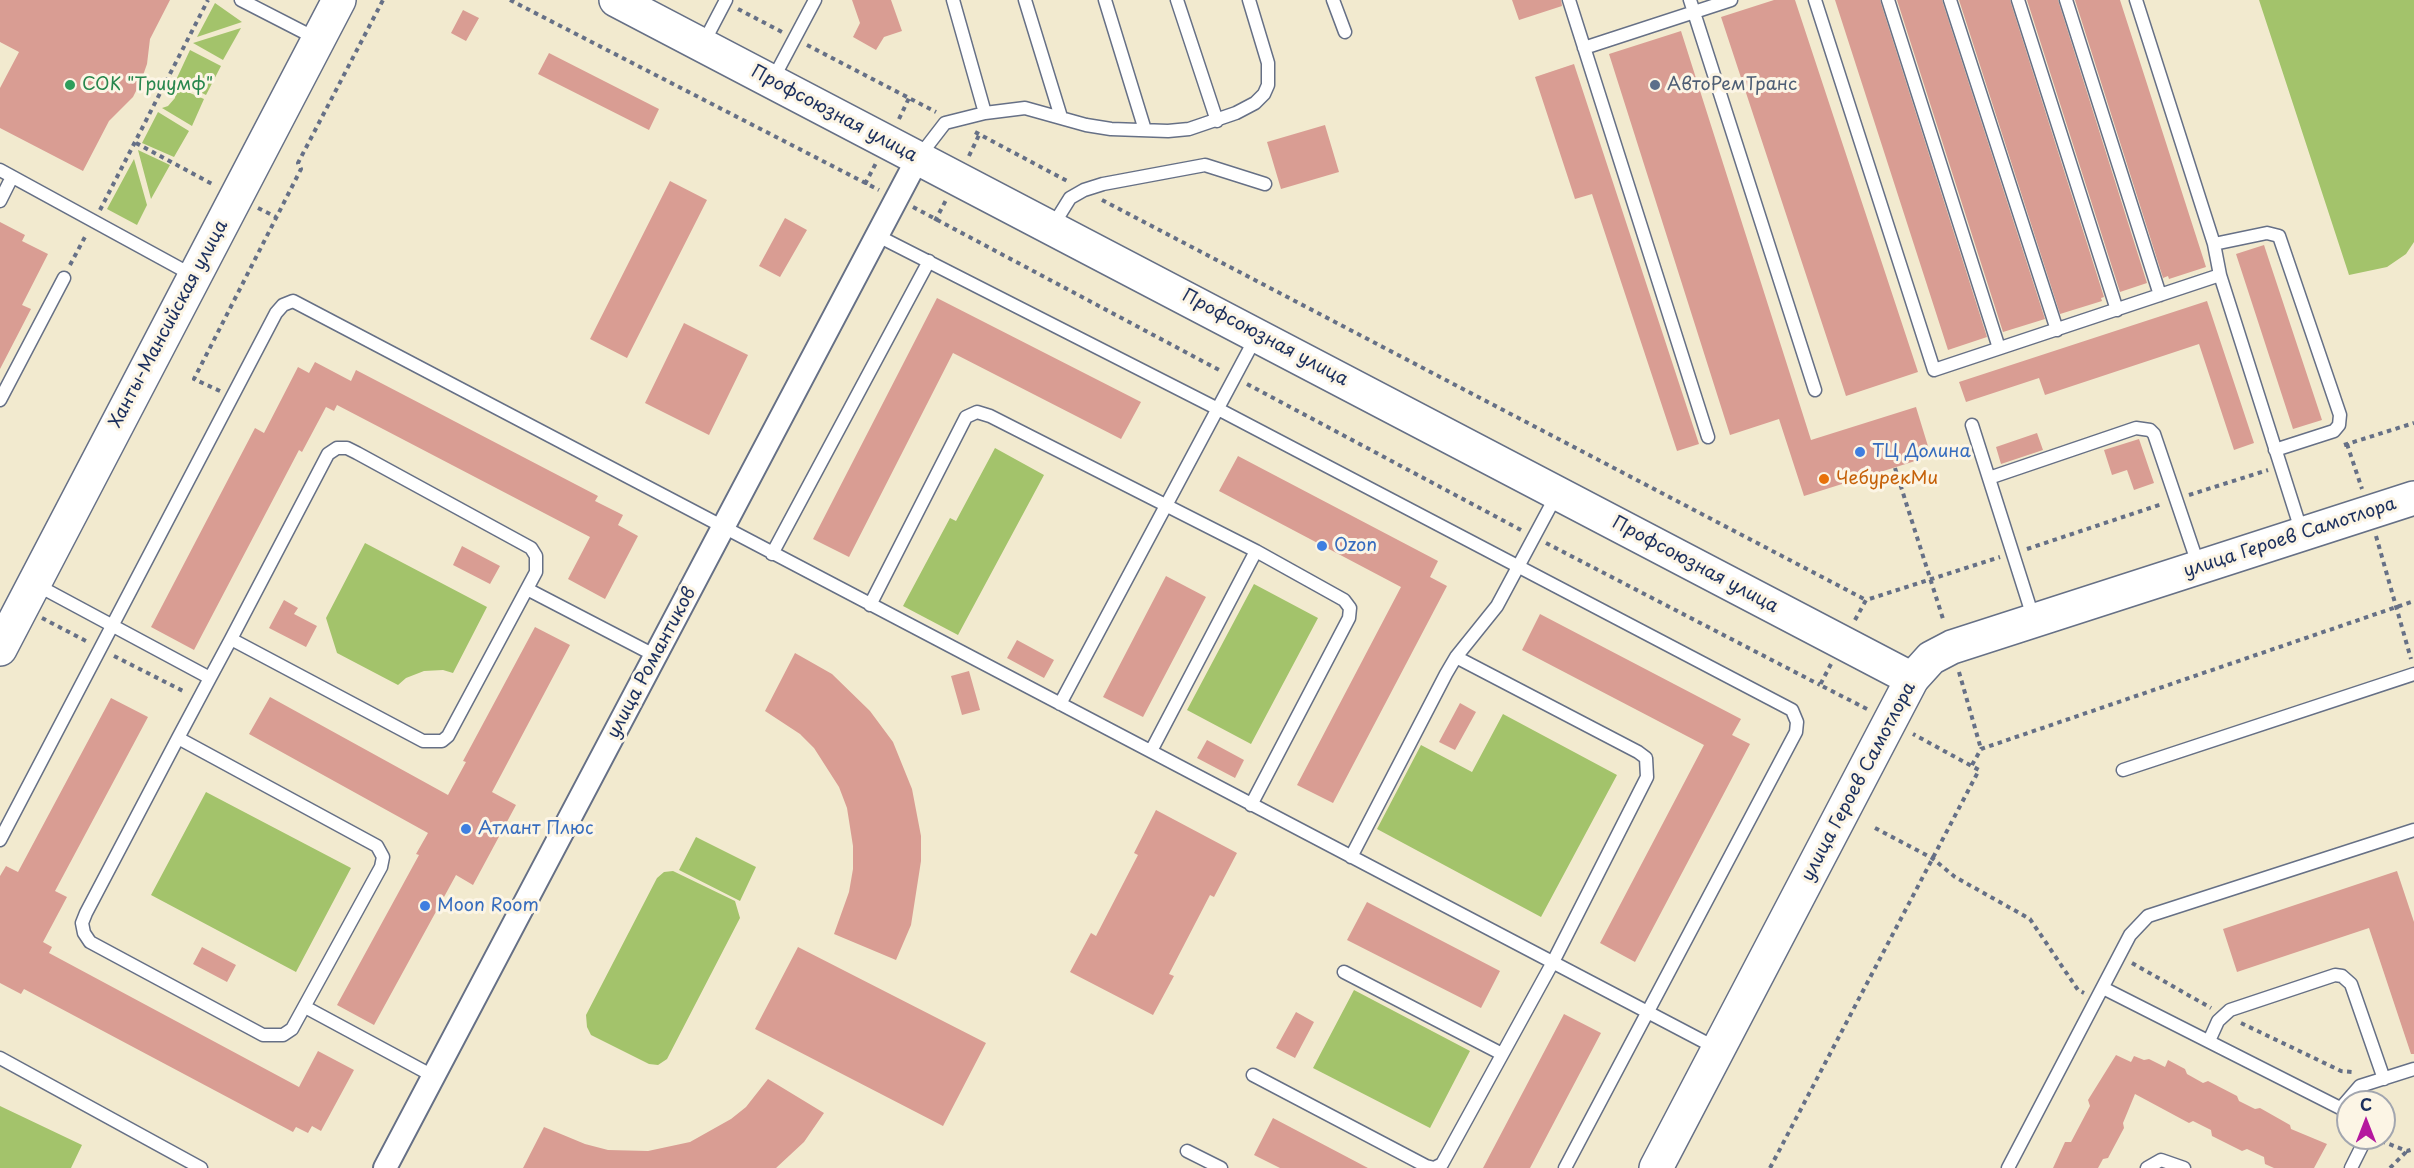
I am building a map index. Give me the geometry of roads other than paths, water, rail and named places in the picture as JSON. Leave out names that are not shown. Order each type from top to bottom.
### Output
[{"type":"main road","name":"Ханты-Мансийская улица","points":[[0,649],[339,0]]},
{"type":"main road","name":"Профсоюзная улица","points":[[616,0],[1912,679]]},
{"type":"main road","name":"улица Героев Самотлора","points":[[1656,1168],[1912,679],[1931,658],[1952,648],[2414,498]]},
{"type":"street","name":"улица Романтиков","points":[[385,1168],[918,158]]},
{"type":"lane","points":[[242,0],[318,39]]},
{"type":"lane","points":[[772,81],[815,0]]},
{"type":"lane","points":[[953,0],[985,113]]},
{"type":"lane","points":[[1025,0],[1061,117]]},
{"type":"lane","points":[[1105,0],[1145,130]]},
{"type":"lane","points":[[1177,0],[1217,121]]},
{"type":"lane","points":[[918,158],[940,127],[951,120],[985,113],[1025,108],[1111,129],[1189,129],[1217,121],[1255,103],[1268,85],[1269,63],[1249,0]]},
{"type":"lane","points":[[1333,0],[1345,32]]},
{"type":"lane","points":[[1569,0],[1708,437]]},
{"type":"lane","points":[[1584,48],[1692,6],[1731,0]]},
{"type":"lane","points":[[1815,0],[1934,370],[2220,275]]},
{"type":"lane","points":[[1888,0],[2000,348]]},
{"type":"lane","points":[[1950,0],[2057,330]]},
{"type":"lane","points":[[2018,0],[2117,310]]},
{"type":"lane","points":[[2066,0],[2160,295]]},
{"type":"lane","points":[[2136,0],[2214,244],[2220,275],[2302,534]]},
{"type":"lane","points":[[702,45],[726,1]]},
{"type":"lane","points":[[1692,6],[1815,390]]},
{"type":"lane","points":[[1052,227],[1070,198],[1084,190],[1158,172],[1205,165],[1266,184]]},
{"type":"lane","points":[[0,170],[194,276]]},
{"type":"lane","points":[[0,201],[12,177]]},
{"type":"lane","points":[[2214,244],[2267,233],[2279,236],[2340,415],[2339,425],[2334,431],[2275,450]]},
{"type":"lane","points":[[876,235],[1218,410],[1792,710],[1797,722],[1797,732],[1565,1168]]},
{"type":"lane","points":[[772,554],[929,261]]},
{"type":"lane","points":[[0,400],[64,278]]},
{"type":"lane","points":[[0,840],[276,313],[283,305],[293,301],[1719,1049]]},
{"type":"lane","points":[[1060,704],[1257,334]]},
{"type":"lane","points":[[870,604],[966,417],[977,412],[990,416],[1256,551],[1344,600],[1350,608],[1349,618],[1251,805]]},
{"type":"lane","points":[[1972,425],[2034,621]]},
{"type":"lane","points":[[1989,478],[2143,427],[2154,434],[2199,568]]},
{"type":"lane","points":[[178,738],[376,846],[383,857],[381,867],[305,1007],[292,1029],[283,1035],[263,1035],[90,942],[84,933],[82,923],[86,913],[178,738],[231,639],[328,454],[337,448],[357,453],[531,548],[537,564],[536,572],[527,589],[448,736],[442,741],[423,741],[231,639]]},
{"type":"lane","points":[[1352,857],[1456,657],[1497,606],[1558,493]]},
{"type":"lane","points":[[1151,752],[1256,551]]},
{"type":"lane","points":[[34,584],[210,678]]},
{"type":"lane","points":[[527,589],[656,656]]},
{"type":"lane","points":[[1253,1076],[1434,1168],[1442,1164],[1553,962],[1647,777],[1646,758],[1456,657]]},
{"type":"lane","points":[[2123,770],[2414,674]]},
{"type":"lane","points":[[2008,1168],[2130,935],[2148,916],[2414,830]]},
{"type":"lane","points":[[1344,972],[1502,1054]]},
{"type":"lane","points":[[2208,1041],[2223,1015],[2230,1010],[2335,975],[2342,976],[2351,984],[2384,1078]]},
{"type":"lane","points":[[2103,988],[2336,1106]]},
{"type":"lane","points":[[305,1007],[433,1076]]},
{"type":"lane","points":[[0,1058],[201,1168]]},
{"type":"lane","points":[[2354,1090],[2414,1069]]},
{"type":"lane","points":[[1188,1150],[1221,1168]]},
{"type":"lane","points":[[2351,1168],[2360,1150]]},
{"type":"lane","points":[[2147,1168],[2161,1160],[2184,1168]]},
{"type":"place","name":"СОК \"Триумф\"","points":[[70,85]]},
{"type":"place","name":"АвтоРемТранс","points":[[1655,85]]},
{"type":"place","name":"ТЦ Долина","points":[[1860,452]]},
{"type":"place","name":"ЧебурекМи","points":[[1824,479]]},
{"type":"place","name":"Ozon","points":[[1322,546]]},
{"type":"place","name":"Атлант Плюс","points":[[466,829]]},
{"type":"place","name":"Moon Room","points":[[425,906]]}]
